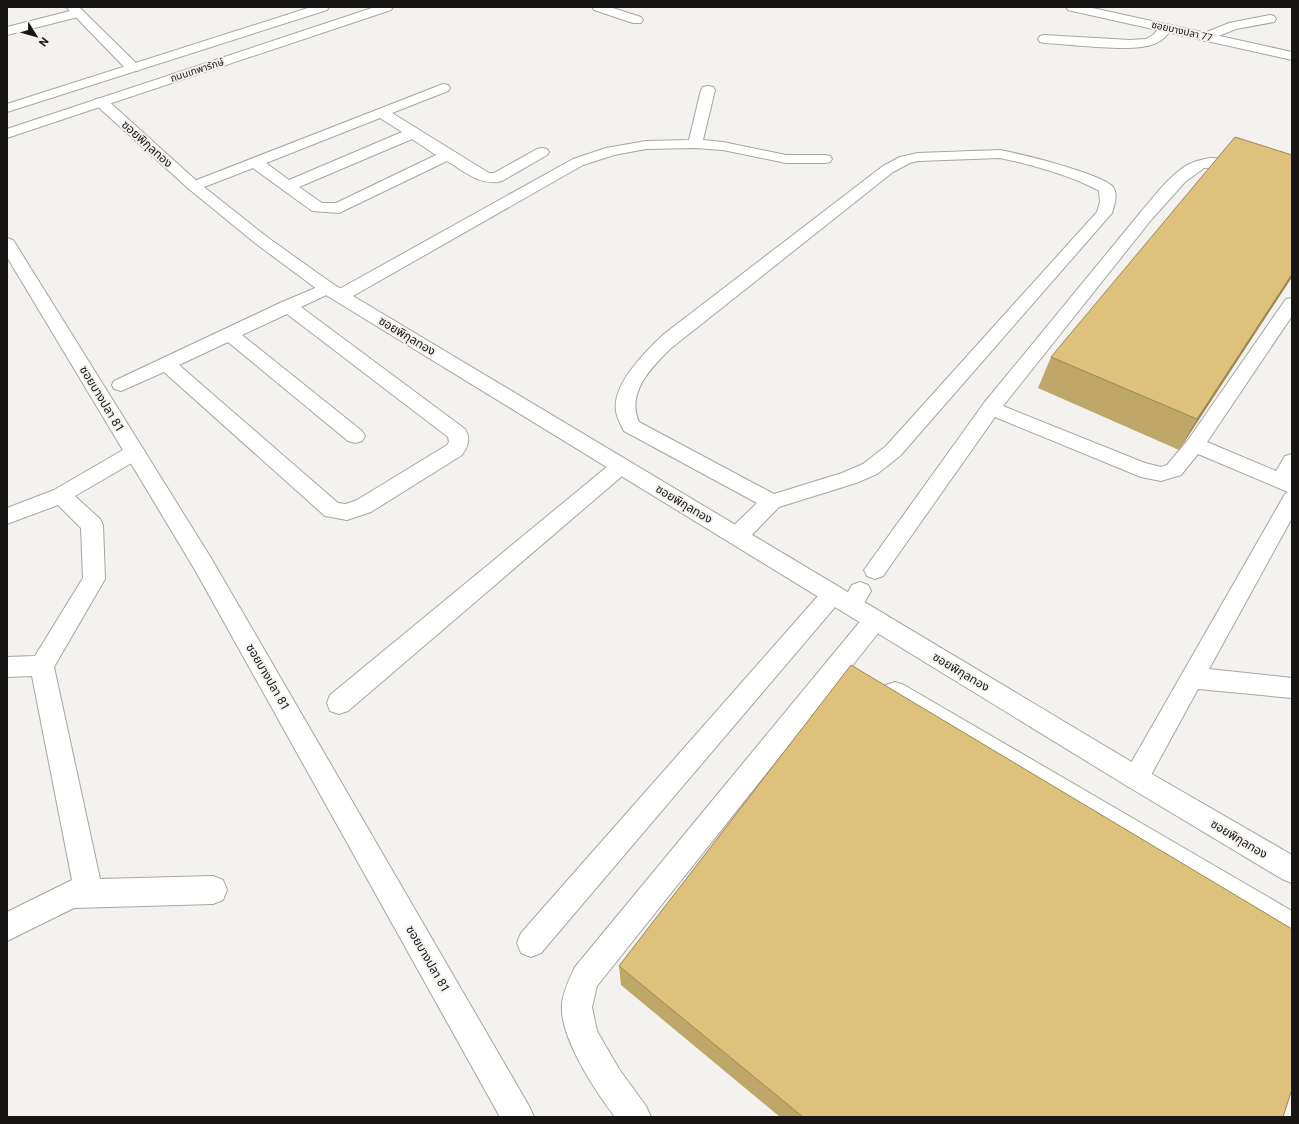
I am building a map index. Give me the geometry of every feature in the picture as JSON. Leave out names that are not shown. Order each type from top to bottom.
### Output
[{"type":"street","name":"ถนนเทพารักษ์","points":[[7,108],[323,7]]},
{"type":"street","name":"ถนนเทพารักษ์","points":[[7,134],[387,7]]},
{"type":"street","points":[[598,7],[637,20]]},
{"type":"street","name":"ซอยบางปลา 77","points":[[1072,7],[1292,56]]},
{"type":"street","points":[[7,31],[75,10],[133,68]]},
{"type":"street","points":[[1206,37],[1233,26],[1270,19]]},
{"type":"street","points":[[1044,39],[1130,44],[1153,40],[1157,38],[1166,28]]},
{"type":"street","points":[[194,186],[443,88]]},
{"type":"street","points":[[695,144],[708,90]]},
{"type":"street","name":"ซอยพิกุลทอง","points":[[101,102],[194,186],[261,240],[334,292],[737,536],[848,597],[875,620],[1136,778],[1292,870]]},
{"type":"street","points":[[381,112],[447,155],[486,178],[497,178],[542,152]]},
{"type":"street","points":[[287,186],[413,133]]},
{"type":"street","points":[[121,385],[288,306],[334,292],[578,162],[611,151],[646,145],[695,144],[724,146],[778,158],[825,159]]},
{"type":"street","points":[[737,536],[772,502],[849,478],[870,469],[893,451],[1104,213],[1108,202],[1106,188],[1092,181],[1028,160],[1000,154],[925,157],[905,160],[888,169],[670,338],[650,357],[629,390],[625,409],[631,426],[772,502]]},
{"type":"street","points":[[255,162],[318,208],[339,208],[447,155]]},
{"type":"street","points":[[875,570],[991,408],[1144,219],[1186,172],[1198,165],[1209,162],[1221,162],[1237,165],[1292,182]]},
{"type":"street","name":"ซอยบางปลา 81","points":[[7,244],[203,564],[518,1117]]},
{"type":"street","points":[[991,408],[1141,470],[1161,474],[1174,470],[1195,445],[1292,303]]},
{"type":"street","points":[[166,364],[332,510],[347,512],[364,506],[455,450],[459,442],[458,434],[288,306]]},
{"type":"street","points":[[230,334],[355,436]]},
{"type":"street","points":[[1195,445],[1288,489]]},
{"type":"street","points":[[7,516],[61,495],[135,452]]},
{"type":"street","points":[[1136,778],[1192,678],[1288,489],[1292,461]]},
{"type":"street","points":[[338,703],[621,466]]},
{"type":"street","points":[[61,495],[92,525],[94,579],[42,666],[89,893]]},
{"type":"street","points":[[531,943],[848,597]]},
{"type":"street","points":[[634,1117],[622,1103],[584,1040],[577,1006],[585,977],[861,671],[875,620]]},
{"type":"street","points":[[7,667],[42,666]]},
{"type":"street","points":[[861,671],[1292,928]]},
{"type":"street","points":[[1192,678],[1292,688]]},
{"type":"street","points":[[7,927],[72,894],[213,890]]},
{"type":"building","points":[[1235,137],[1292,155],[1292,274],[1197,419],[1051,357]]},
{"type":"building","points":[[851,665],[1292,929],[1292,1089],[1283,1117],[803,1117],[619,966]]}]
